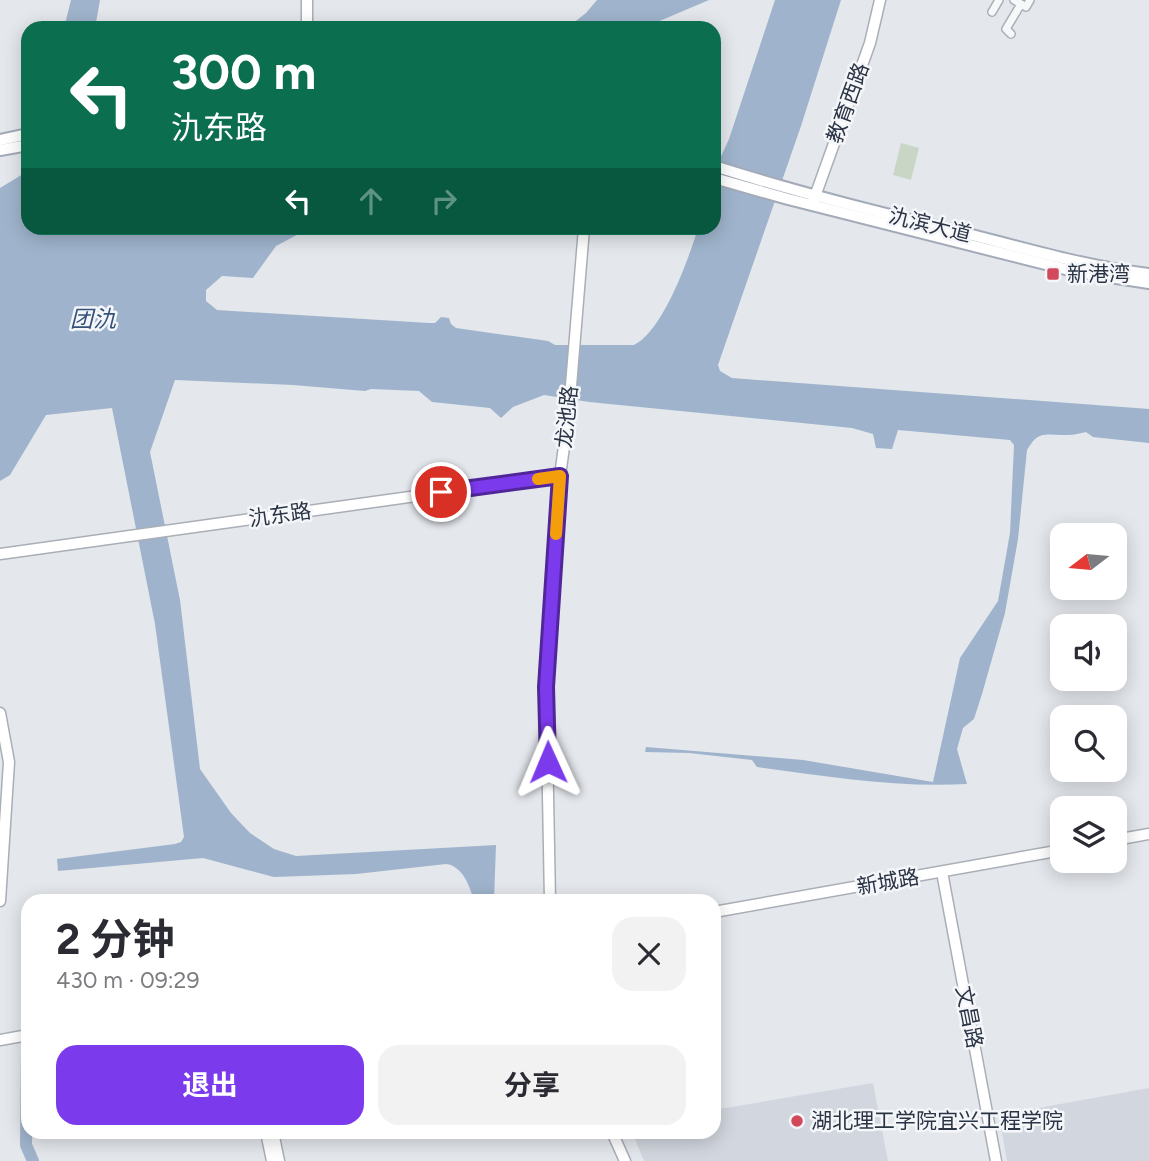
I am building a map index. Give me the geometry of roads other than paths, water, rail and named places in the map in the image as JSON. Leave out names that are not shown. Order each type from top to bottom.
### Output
[{"type":"main road","points":[[0,140],[21,140]]},
{"type":"main road","points":[[0,150],[21,142]]},
{"type":"main road","name":"氿滨大道","points":[[721,169],[790,195]]},
{"type":"main road","name":"氿滨大道","points":[[721,180],[790,195],[1077,272],[1149,283]]},
{"type":"main road","name":"氿滨大道","points":[[813,201],[1078,262],[1149,274]]},
{"type":"street","points":[[307,0],[307,21]]},
{"type":"street","name":"教育西路","points":[[813,201],[870,43],[880,0]]},
{"type":"street","points":[[992,12],[999,0]]},
{"type":"street","points":[[1012,34],[1006,29],[1017,2],[1026,7],[1030,0]]},
{"type":"street","name":"龙池路","points":[[550,894],[546,687],[560,476],[569,410],[582,235]]},
{"type":"street","name":"氿东路","points":[[0,554],[560,476]]},
{"type":"street","points":[[0,713],[9,762],[0,901]]},
{"type":"street","points":[[1127,838],[1149,834]]},
{"type":"street","name":"新城路","points":[[721,911],[1050,852]]},
{"type":"street","name":"文昌路","points":[[942,872],[996,1161]]},
{"type":"street","points":[[0,1040],[21,1036]]},
{"type":"street","points":[[267,1139],[272,1161]]},
{"type":"street","points":[[274,1139],[279,1161]]},
{"type":"street","points":[[615,1139],[625,1161]]},
{"type":"water","points":[[71,0],[100,0],[96,21],[66,21]]},
{"type":"water","points":[[597,0],[709,0],[660,21],[576,21]]},
{"type":"water","name":"团氿","points":[[775,0],[841,0],[801,126],[718,365],[720,371],[732,378],[1149,409],[1149,443],[1093,437],[1086,432],[1070,435],[1049,434],[1040,436],[1027,450],[1018,539],[1005,613],[974,719],[963,728],[957,749],[967,784],[862,780],[757,767],[752,760],[689,753],[645,752],[646,747],[803,760],[933,782],[960,658],[998,601],[1010,533],[1014,445],[1010,440],[898,430],[892,449],[876,448],[873,434],[852,428],[589,402],[544,395],[513,407],[501,418],[490,408],[432,402],[419,391],[365,391],[175,380],[150,452],[180,600],[200,769],[231,813],[250,833],[274,849],[296,856],[496,845],[494,894],[472,894],[461,873],[446,864],[356,874],[274,877],[203,858],[58,871],[57,859],[175,844],[181,842],[184,837],[155,624],[112,408],[46,415],[10,475],[0,481],[0,188],[21,175],[21,235],[297,235],[276,246],[253,278],[222,276],[206,290],[206,301],[217,310],[429,323],[435,323],[441,317],[449,318],[456,328],[548,341],[555,345],[634,345],[645,337],[665,310],[696,235],[721,235],[721,157]]},
{"type":"waterway","points":[[26,1139],[33,1161]]},
{"type":"place","name":"新港湾","points":[[1053,274]]},
{"type":"place","name":"湖北理工学院宜兴工程学院","points":[[797,1121]]}]
